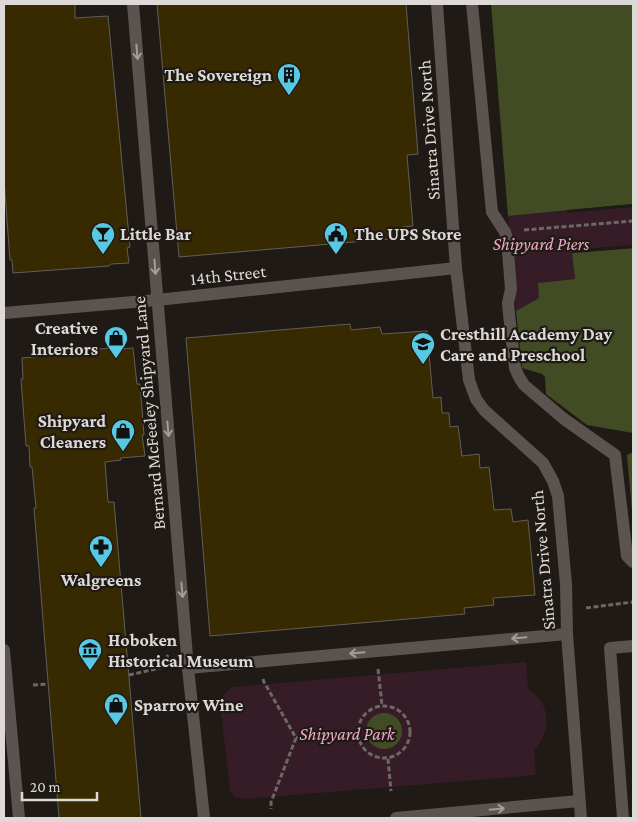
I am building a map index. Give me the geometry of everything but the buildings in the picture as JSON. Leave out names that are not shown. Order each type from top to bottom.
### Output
[{"type":"street","name":"Bernard McFeeley Shipyard Lane","points":[[133,4],[188,668],[204,818]]},
{"type":"street","name":"Sinatra Drive North","points":[[437,4],[456,268],[471,389],[484,410],[543,463],[553,481],[558,496],[566,584],[567,634],[581,818]]},
{"type":"street","points":[[472,4],[492,212],[505,232],[511,289],[508,303],[515,368],[518,377],[524,385],[564,419],[615,455],[627,556],[633,562]]},
{"type":"street","name":"14th Street","points":[[4,313],[157,300],[456,268]]},
{"type":"street","points":[[188,668],[567,634]]},
{"type":"street","points":[[623,818],[610,648],[633,646]]},
{"type":"street","points":[[4,650],[19,818]]},
{"type":"street","points":[[396,818],[579,801]]},
{"type":"path","points":[[505,232],[633,221]]},
{"type":"path","points":[[582,608],[633,602]]},
{"type":"path","points":[[129,675],[160,668],[172,649]]},
{"type":"path","points":[[379,672],[382,706]]},
{"type":"path","points":[[264,682],[296,738]]},
{"type":"path","points":[[33,686],[48,684]]},
{"type":"path","points":[[382,706],[391,706],[399,710],[406,717],[410,733],[409,742],[404,750],[388,758],[379,758],[364,750],[359,742],[357,733],[362,717],[367,712],[382,706]]},
{"type":"path","points":[[296,738],[357,733]]},
{"type":"path","points":[[271,809],[271,802],[296,738]]},
{"type":"path","points":[[388,758],[391,791]]},
{"type":"green space","name":"Shipyard Piers","points":[[633,205],[633,248],[572,253],[575,279],[538,283],[540,298],[516,311],[508,216]]},
{"type":"green space","name":"Shipyard Park","points":[[526,662],[528,689],[541,701],[545,709],[546,718],[544,735],[534,750],[536,775],[244,799],[235,797],[230,790],[220,703],[223,695],[232,687]]},
{"type":"shaded area","points":[[491,4],[633,4],[633,204],[508,216]]},
{"type":"shaded area","points":[[633,248],[633,433],[587,425],[546,394],[545,377],[542,374],[522,368],[516,311],[539,298],[538,283],[575,279],[572,253]]},
{"type":"shaded area","points":[[633,452],[633,511],[632,511],[627,455]]},
{"type":"shaded area","points":[[384,713],[391,714],[397,718],[401,724],[401,738],[397,744],[391,748],[384,749],[377,748],[371,744],[367,738],[366,731],[367,724],[371,718],[377,714]]},
{"type":"pier","points":[[633,204],[633,207],[567,213],[567,210]]},
{"type":"pier","points":[[633,245],[633,248],[572,253],[571,250]]},
{"type":"place","name":"The Sovereign","points":[[289,96]]},
{"type":"place","name":"Little Bar","points":[[103,255]]},
{"type":"place","name":"The UPS Store","points":[[336,255]]},
{"type":"place","name":"Creative Interiors","points":[[116,359]]},
{"type":"place","name":"Cresthill Academy Day Care and Preschool","points":[[423,365]]},
{"type":"place","name":"Shipyard Cleaners","points":[[123,452]]},
{"type":"place","name":"Walgreens","points":[[101,568]]},
{"type":"place","name":"Hoboken Historical Museum","points":[[90,671]]},
{"type":"place","name":"Sparrow Wine","points":[[116,726]]}]
